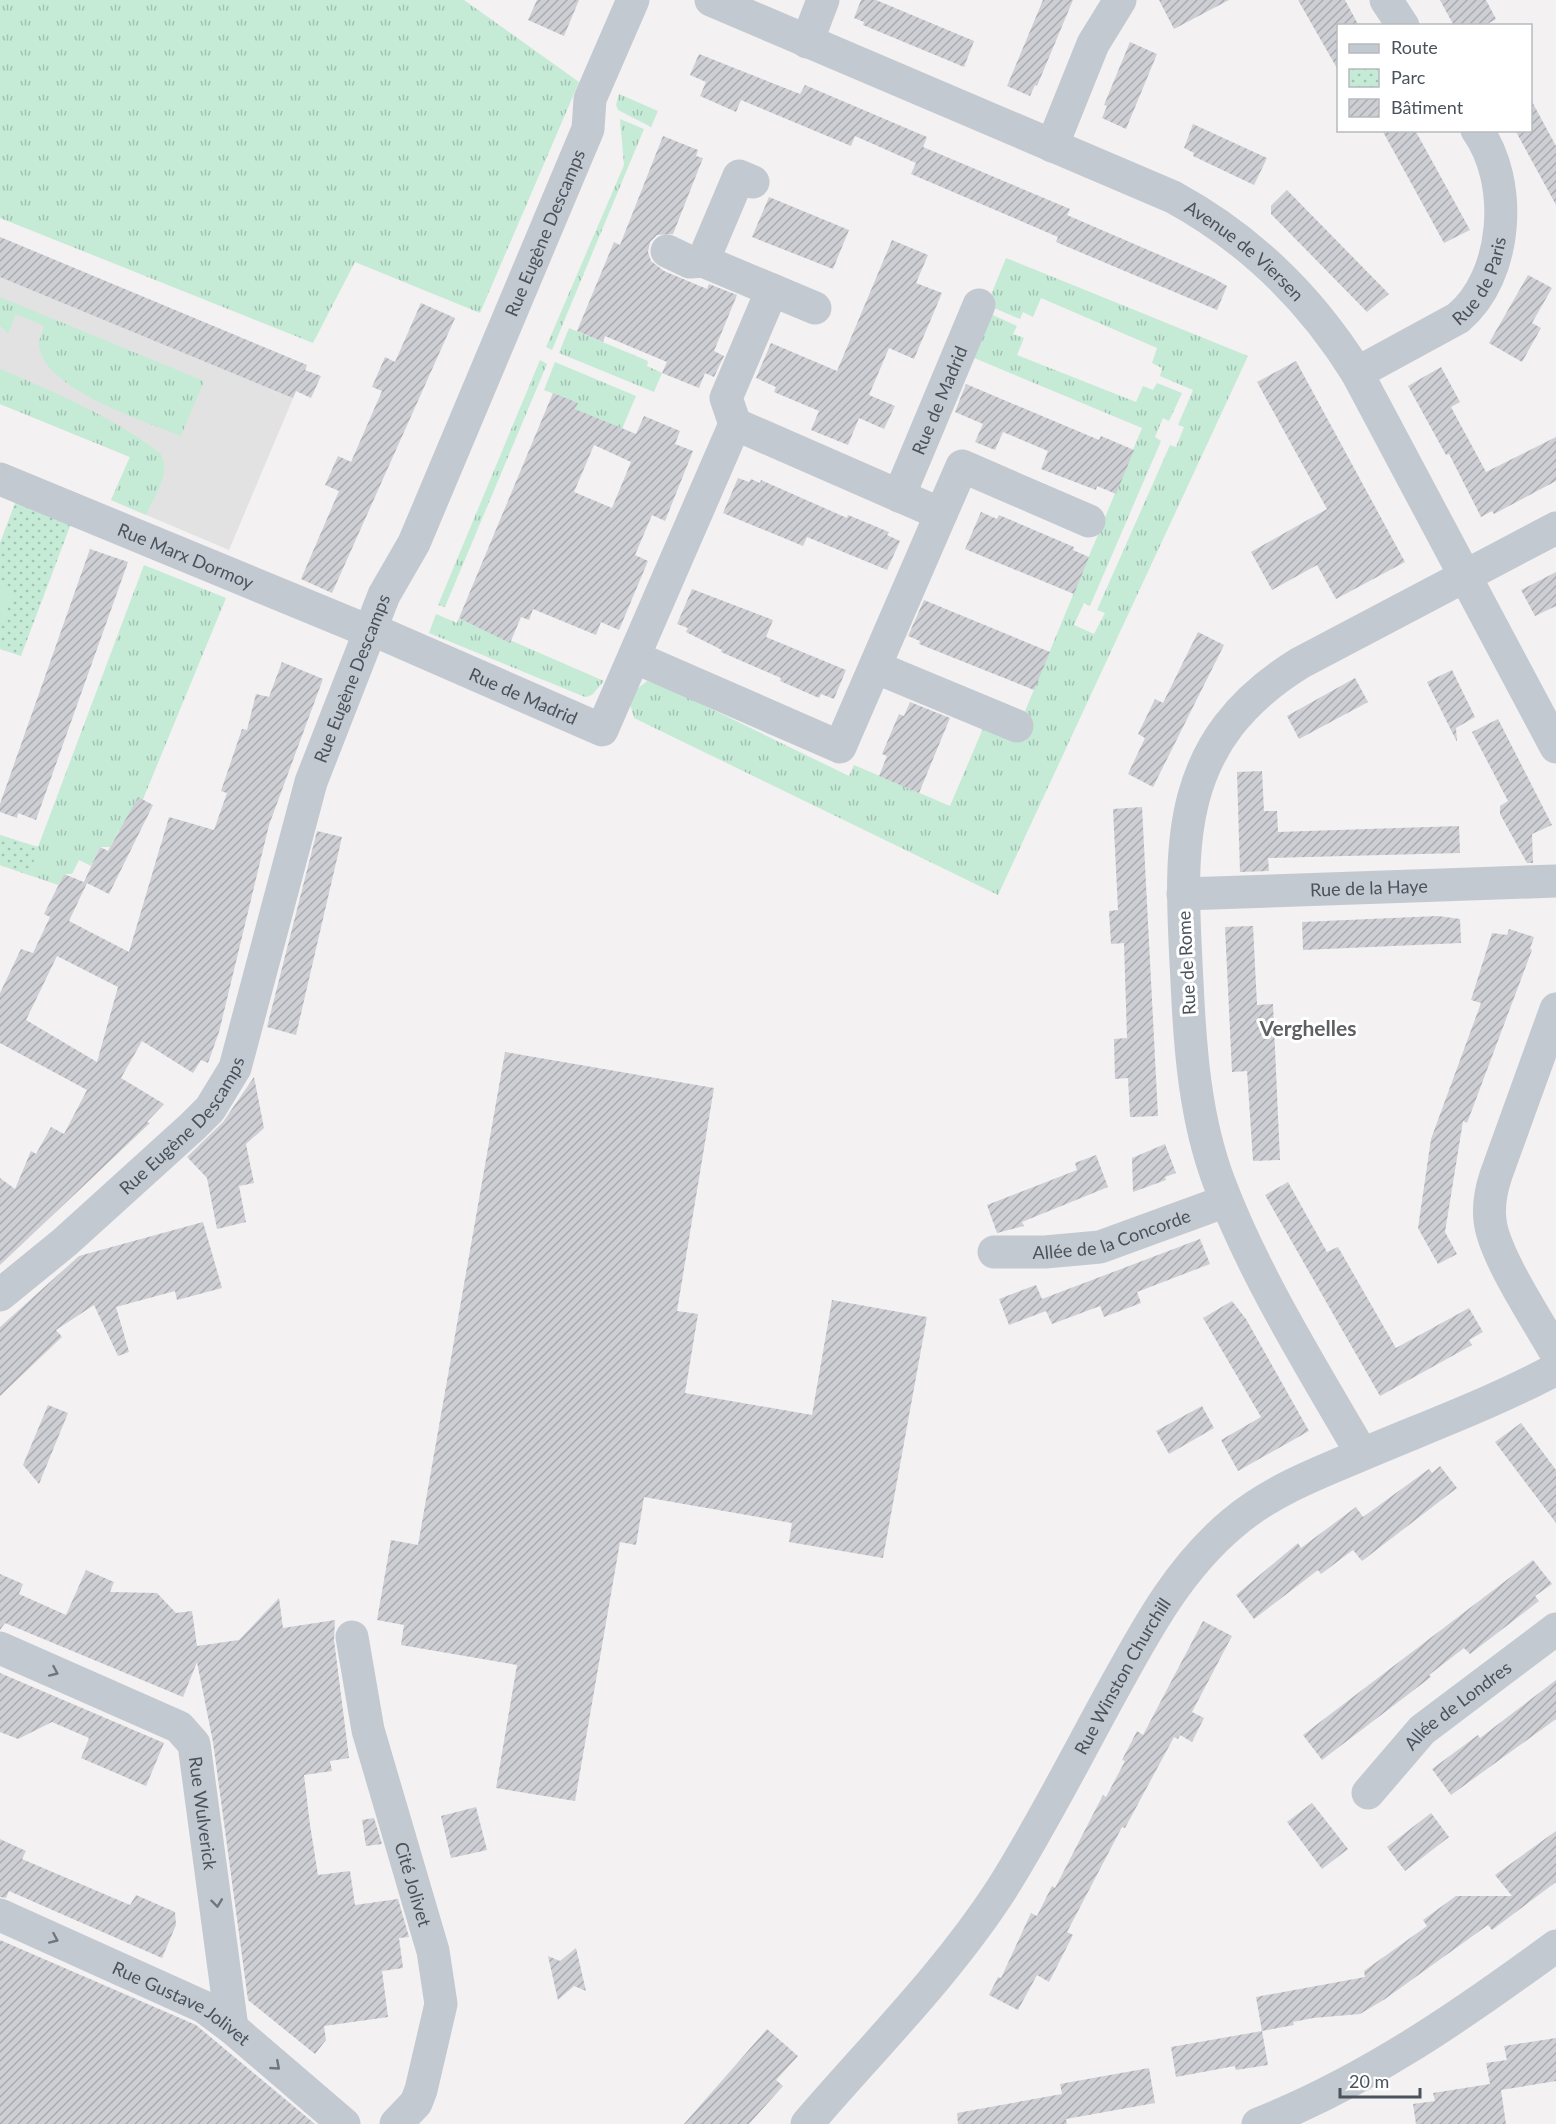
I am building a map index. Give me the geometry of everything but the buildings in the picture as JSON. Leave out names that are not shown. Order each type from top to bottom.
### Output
[{"type":"street","name":"Rue Eugène Descamps","points":[[0,1295],[64,1242],[176,1142],[210,1109],[227,1083],[239,1058],[302,806],[384,595],[414,543],[588,129],[590,99],[633,0]]},
{"type":"street","name":"Avenue de Viersen","points":[[711,0],[1173,197],[1229,232],[1267,263],[1310,307],[1357,373],[1556,747]]},
{"type":"street","points":[[807,42],[823,0]]},
{"type":"street","points":[[1052,146],[1093,44],[1120,0]]},
{"type":"street","points":[[1386,0],[1402,24]]},
{"type":"street","name":"Rue de Paris","points":[[1357,373],[1458,318],[1470,309],[1484,286],[1500,226],[1501,192],[1494,162],[1478,132]]},
{"type":"street","points":[[703,261],[739,176],[753,182]]},
{"type":"street","points":[[667,251],[690,262],[703,261],[814,308]]},
{"type":"street","points":[[772,290],[726,398],[735,424],[941,514]]},
{"type":"street","name":"Rue de Madrid","points":[[898,496],[979,305]]},
{"type":"street","name":"Rue de Madrid","points":[[371,629],[602,730],[735,424]]},
{"type":"street","points":[[634,657],[840,747],[962,466],[1089,521]]},
{"type":"street","name":"Rue Marx Dormoy","points":[[0,479],[361,628],[371,629]]},
{"type":"street","name":"Rue de Rome","points":[[1362,1454],[1248,1249],[1212,1162],[1196,1091],[1189,1029],[1183,894],[1185,828],[1195,791],[1223,732],[1246,704],[1270,682],[1300,663],[1556,528]]},
{"type":"street","points":[[875,667],[1017,726]]},
{"type":"street","name":"Rue de la Haye","points":[[1183,894],[1556,881]]},
{"type":"street","points":[[1556,1009],[1496,1174],[1490,1203],[1490,1221],[1498,1248],[1556,1353]]},
{"type":"street","name":"Allée de la Concorde","points":[[994,1252],[1045,1252],[1100,1247],[1226,1200]]},
{"type":"street","name":"Rue Winston Churchill","points":[[807,2124],[948,1961],[993,1901],[1036,1830],[1156,1613],[1201,1554],[1234,1522],[1282,1490],[1362,1454],[1504,1396],[1556,1369]]},
{"type":"street","name":"Allée de Londres","points":[[1368,1793],[1422,1730],[1556,1629]]},
{"type":"street","name":"Cité Jolivet","points":[[352,1637],[368,1730],[430,1936],[441,2004],[422,2090],[416,2103],[396,2124]]},
{"type":"street","name":"Rue Wulverick","points":[[0,1648],[179,1728],[194,1744],[232,2028]]},
{"type":"street","name":"Rue Gustave Jolivet","points":[[0,1915],[182,1995],[232,2028],[344,2124]]},
{"type":"street","points":[[1258,2124],[1335,2089],[1424,2039],[1556,1946]]},
{"type":"shaded area","points":[[0,237],[307,365],[229,550],[111,500],[130,457],[0,404]]},
{"type":"green space","points":[[0,0],[464,0],[579,82],[480,313],[355,262],[313,343],[0,218]]},
{"type":"green space","points":[[619,94],[658,111],[651,127],[618,110],[616,105]]},
{"type":"green space","points":[[620,119],[644,129],[552,350],[546,347],[624,165]]},
{"type":"green space","points":[[1006,258],[1248,356],[998,895],[634,718],[630,704],[637,689],[647,681],[658,683],[849,776],[854,765],[950,806],[984,726],[1023,716],[1142,428],[967,355],[984,311],[1017,326],[1013,334],[1024,338],[1017,355],[1136,402],[1143,386],[1153,390],[1157,383],[1182,393],[1169,421],[1163,418],[1155,437],[1161,441],[1090,606],[1084,603],[1074,625],[1094,634],[1105,613],[1097,610],[1170,445],[1176,447],[1184,427],[1178,425],[1193,390],[1160,376],[1162,368],[1152,363],[1157,348],[1041,298],[1033,317],[1023,312],[1020,319],[987,305]]},
{"type":"green space","points":[[0,297],[204,381],[181,436],[121,412],[75,389],[57,375],[44,360],[39,344],[44,326],[16,314],[8,334],[0,326]]},
{"type":"green space","points":[[569,328],[648,361],[647,366],[662,373],[654,392],[559,353]]},
{"type":"green space","points":[[540,360],[547,364],[445,607],[438,605]]},
{"type":"green space","points":[[555,362],[636,396],[622,429],[575,409],[577,403],[544,390]]},
{"type":"green space","points":[[0,369],[103,417],[160,453],[163,460],[163,476],[146,515],[111,500],[130,457],[0,404]]},
{"type":"green space","points":[[17,498],[72,521],[21,656],[0,649],[0,543]]},
{"type":"green space","points":[[144,565],[226,598],[127,834],[119,830],[110,847],[100,847],[91,866],[79,860],[72,874],[64,874],[58,885],[0,865],[0,835],[38,847]]},
{"type":"green space","points":[[0,588],[13,593],[1,627],[0,627]]},
{"type":"green space","points":[[436,614],[457,623],[459,618],[604,681],[592,695],[585,697],[429,633]]},
{"type":"green space","points":[[0,835],[38,848],[29,875],[0,865]]},
{"type":"district","name":"Verghelles","points":[[1308,1027]]}]
